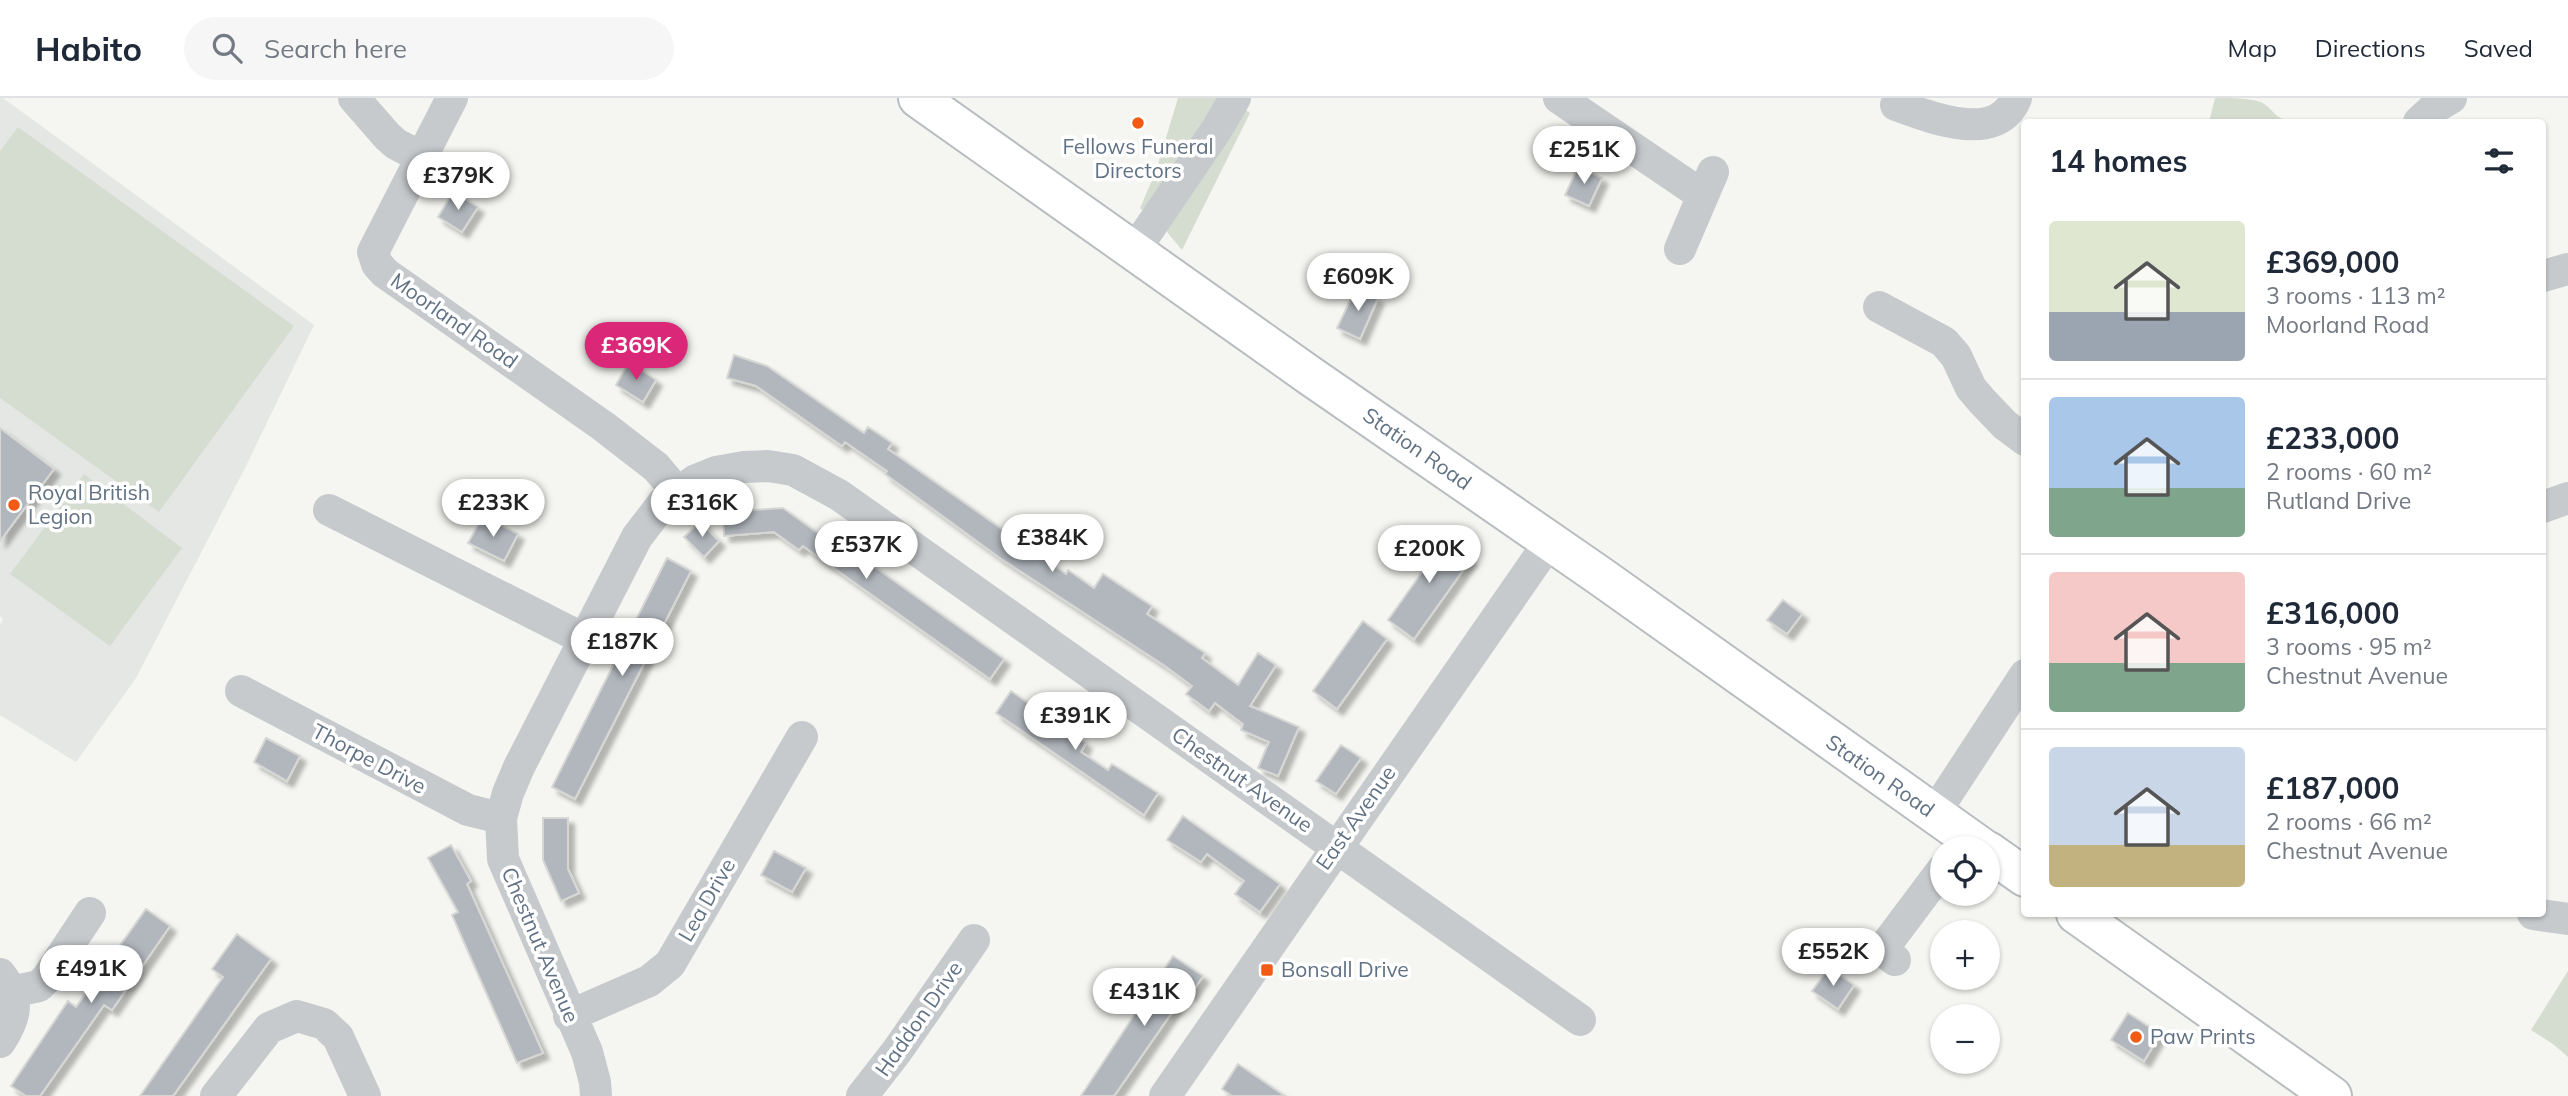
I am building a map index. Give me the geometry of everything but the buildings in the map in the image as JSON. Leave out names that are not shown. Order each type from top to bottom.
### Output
[{"type":"main road","name":"Station Road","points":[[918,98],[1550,541],[1962,836]]},
{"type":"main road","name":"Station Road","points":[[2000,862],[2021,875]]},
{"type":"main road","points":[[2080,917],[2332,1096]]},
{"type":"street","points":[[354,98],[396,144],[421,158]]},
{"type":"street","name":"Moorland Road","points":[[452,98],[373,252],[377,264],[425,303],[603,426],[656,467],[677,492]]},
{"type":"street","points":[[1134,251],[1235,98]]},
{"type":"street","points":[[1559,98],[1708,184],[1680,248]]},
{"type":"street","points":[[1896,105],[1942,122],[1982,124],[1997,120],[2013,107],[2016,98]]},
{"type":"street","points":[[2422,119],[2451,98]]},
{"type":"street","points":[[2546,275],[2568,269]]},
{"type":"street","points":[[1880,306],[1944,342],[1956,356],[1971,388],[2005,425],[2021,437]]},
{"type":"street","name":"Chestnut Avenue","points":[[596,1096],[587,1052],[507,870],[501,847],[501,818],[519,767],[648,520],[677,492],[696,480],[716,472],[744,467],[768,466],[793,470],[876,521],[1580,1020]]},
{"type":"street","points":[[2546,506],[2568,498]]},
{"type":"street","points":[[329,510],[584,639]]},
{"type":"street","name":"East Avenue","points":[[1165,1096],[1550,541]]},
{"type":"street","points":[[1934,814],[2021,681]]},
{"type":"street","name":"Thorpe Drive","points":[[241,691],[460,806],[484,816],[501,818]]},
{"type":"street","name":"Lea Drive","points":[[569,1016],[649,981],[670,964],[802,737]]},
{"type":"street","points":[[1895,960],[1882,950],[1930,886]]},
{"type":"street","points":[[0,1042],[14,1018],[15,1006],[6,982],[39,986],[90,914]]},
{"type":"street","points":[[2546,916],[2568,919]]},
{"type":"street","name":"Haddon Drive","points":[[862,1096],[897,1051],[974,940]]},
{"type":"street","points":[[216,1096],[269,1028],[297,1016],[324,1024],[338,1037],[365,1096]]},
{"type":"shaded area","points":[[0,98],[314,325],[245,468],[136,678],[76,762],[0,715],[0,625],[3,619],[0,616]]},
{"type":"shaded area","points":[[1178,98],[1221,98],[1147,209],[1142,210],[1140,208],[1156,171]]},
{"type":"shaded area","points":[[2215,98],[2261,102],[2285,119],[2210,119]]},
{"type":"shaded area","points":[[1246,110],[1250,113],[1182,250],[1167,232],[1169,223]]},
{"type":"shaded area","points":[[18,127],[294,326],[159,512],[0,398],[0,151]]},
{"type":"shaded area","points":[[84,474],[182,548],[110,646],[10,574]]},
{"type":"shaded area","points":[[2568,971],[2568,1057],[2531,1030]]},
{"type":"place","name":"Fellows Funeral Directors","points":[[1138,123]]},
{"type":"place","name":"Royal British Legion","points":[[14,505]]},
{"type":"place","name":"Bonsall Drive","points":[[1267,970]]},
{"type":"place","name":"Paw Prints","points":[[2136,1037]]}]
